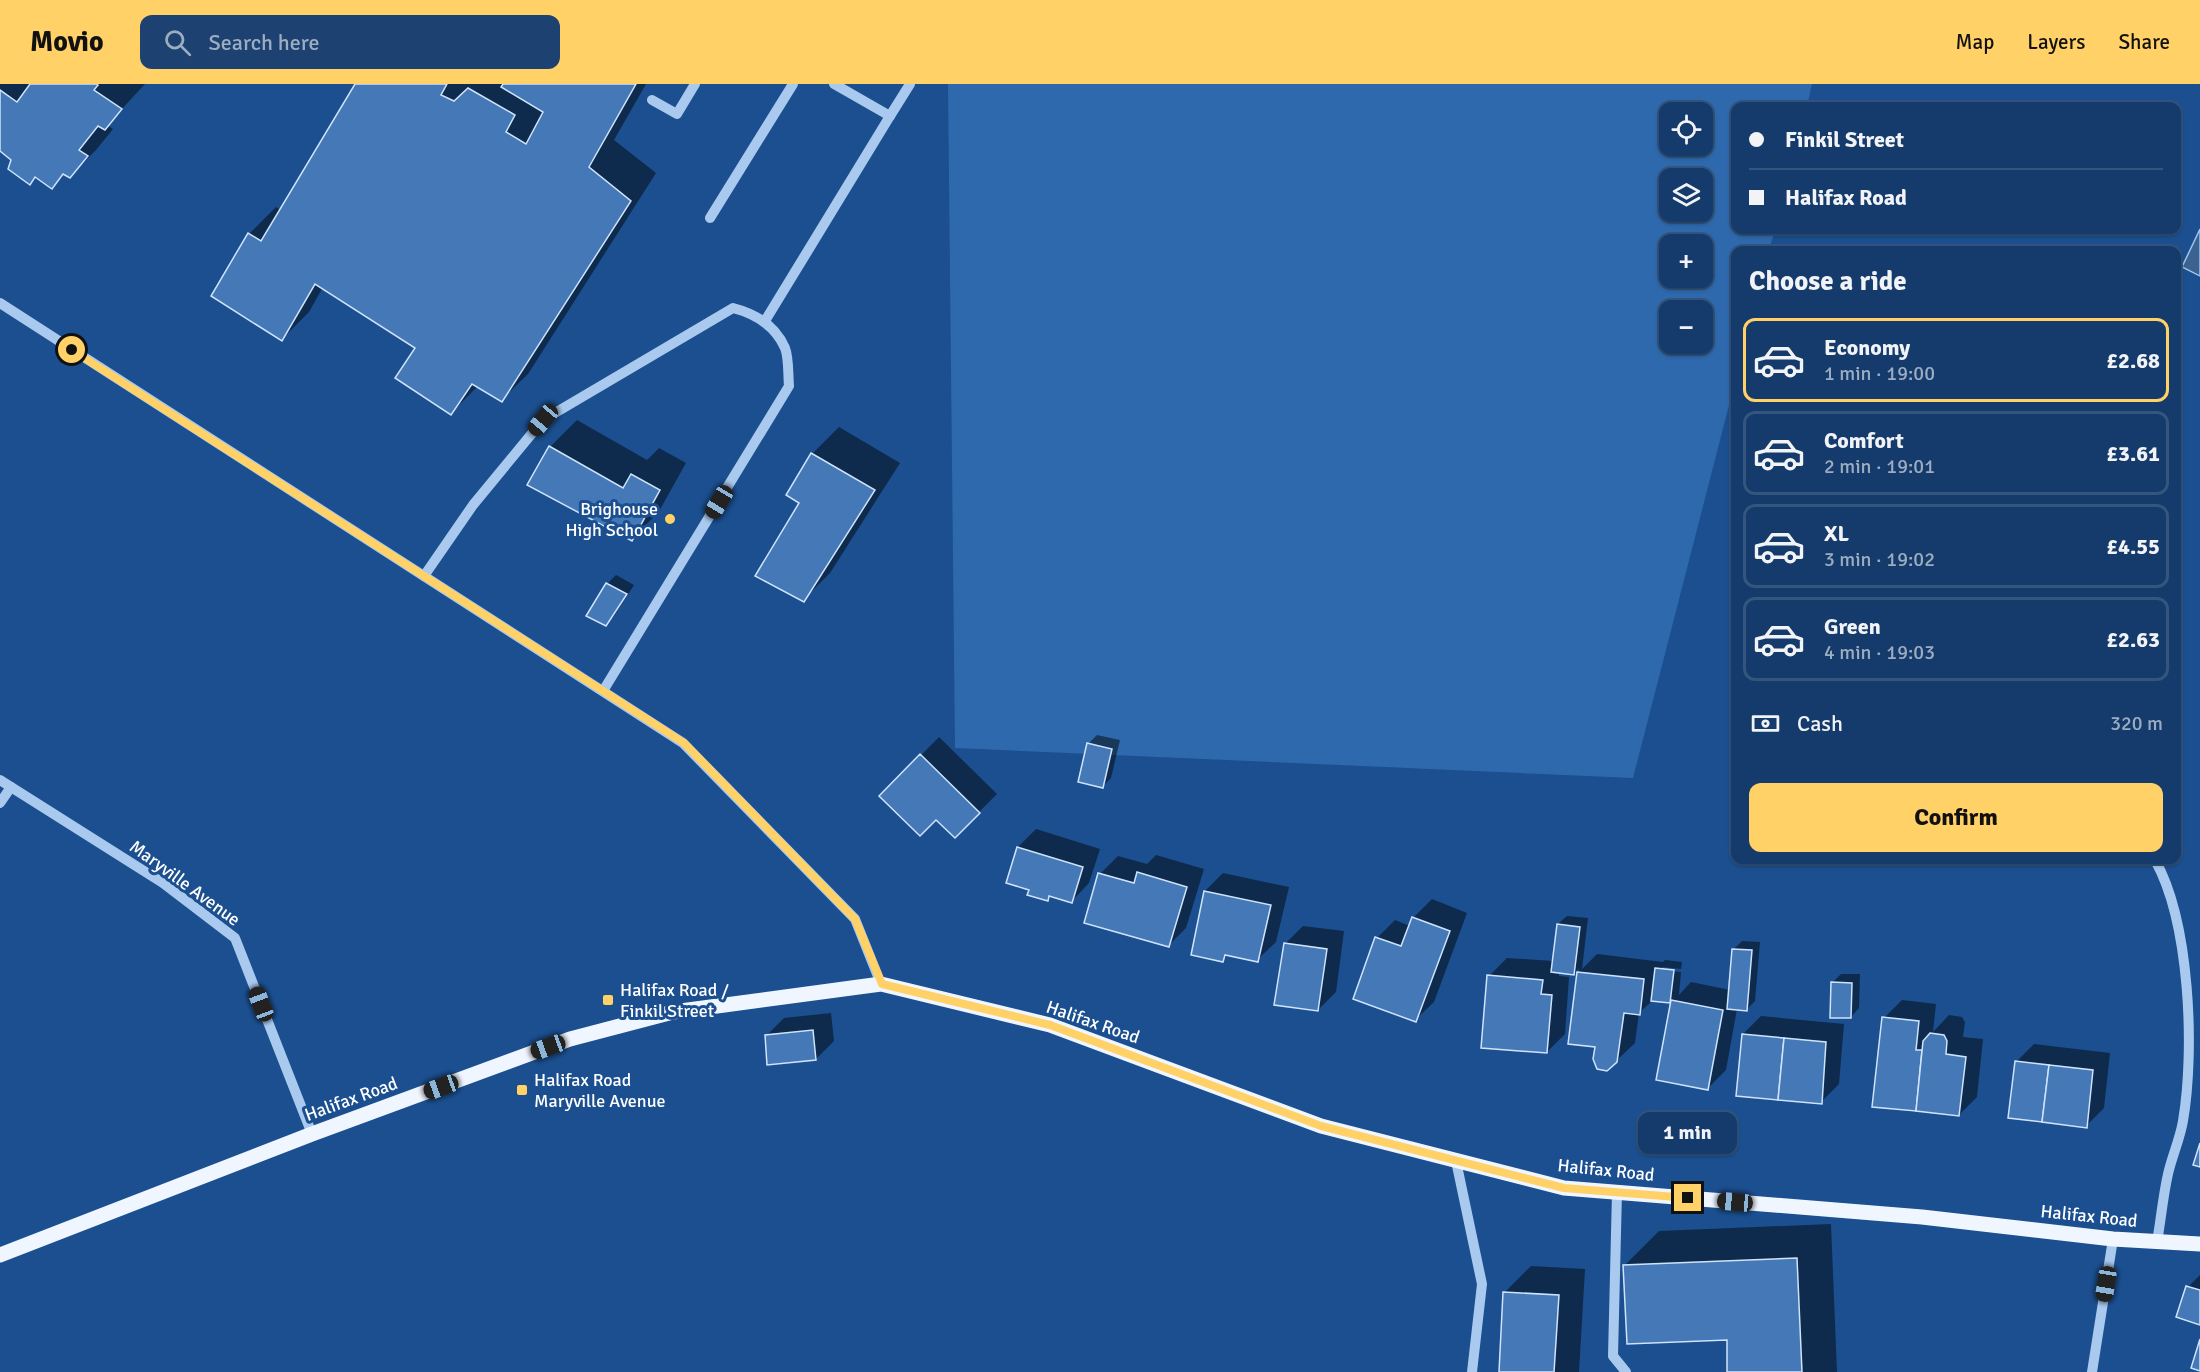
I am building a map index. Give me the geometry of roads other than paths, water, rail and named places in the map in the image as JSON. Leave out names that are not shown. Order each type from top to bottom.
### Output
[{"type":"main road","name":"Halifax Road","points":[[0,1255],[312,1134],[570,1039],[673,1012],[882,984],[1050,1025],[1321,1126],[1564,1188],[1922,1217],[2113,1239],[2200,1244]]},
{"type":"street","points":[[652,100],[677,114],[695,84]]},
{"type":"street","points":[[710,218],[793,84]]},
{"type":"street","points":[[834,84],[890,116]]},
{"type":"street","points":[[765,321],[910,84]]},
{"type":"street","points":[[0,303],[684,743],[855,919],[882,984]]},
{"type":"street","points":[[424,576],[472,505],[543,420],[733,308],[751,313],[765,321],[785,349],[789,387],[603,691]]},
{"type":"street","name":"Maryville Avenue","points":[[0,780],[163,883],[236,938],[312,1134]]},
{"type":"street","points":[[0,803],[11,787]]},
{"type":"street","points":[[2157,864],[2164,877],[2178,927],[2187,991],[2190,1051],[2183,1121],[2168,1174],[2157,1242]]},
{"type":"street","points":[[1456,1161],[1482,1284],[1472,1372]]},
{"type":"street","points":[[1617,1192],[1613,1356],[1626,1372]]},
{"type":"street","points":[[2092,1372],[2113,1239]]},
{"type":"place","name":"Brighouse High School","points":[[670,519]]},
{"type":"place","name":"Halifax Road / Finkil Street","points":[[608,1000]]},
{"type":"place","name":"Halifax Road Maryville Avenue","points":[[522,1090]]}]
